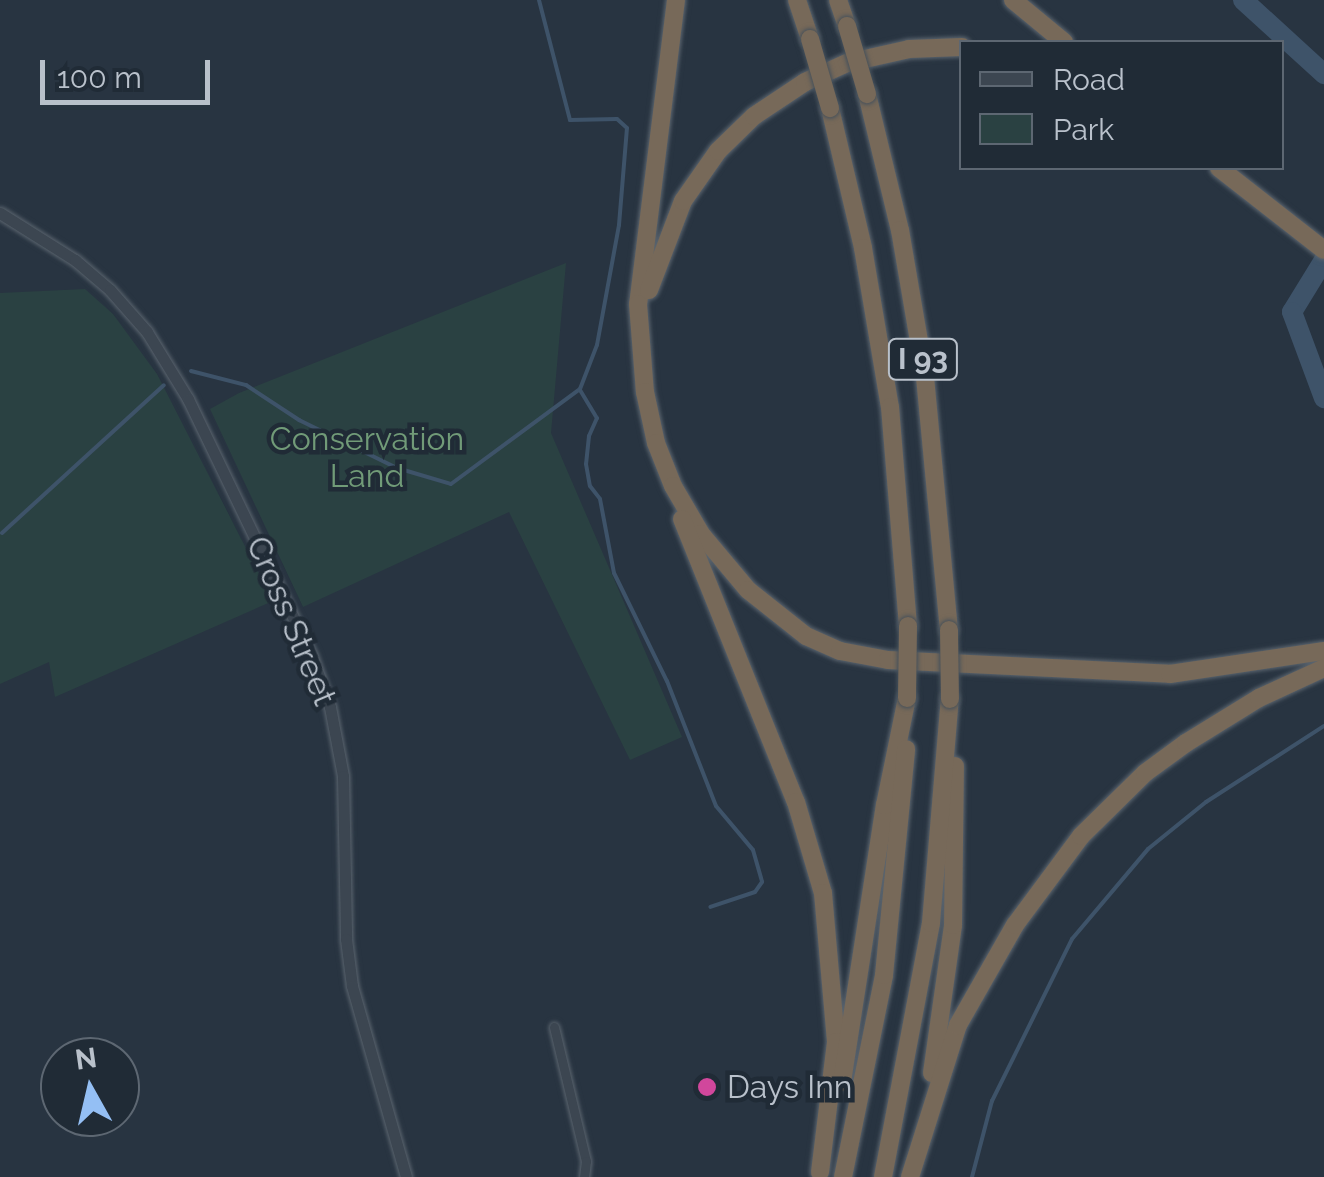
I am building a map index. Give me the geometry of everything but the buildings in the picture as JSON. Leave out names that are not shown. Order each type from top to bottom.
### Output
[{"type":"highway","points":[[676,0],[638,304],[646,404],[666,471],[796,802],[822,892],[836,1042],[820,1174]]},
{"type":"highway","name":"I 93","points":[[797,0],[830,108],[860,232],[887,388],[900,495],[908,626],[907,698],[890,936],[843,1177]]},
{"type":"highway","name":"I 93","points":[[838,0],[868,94],[900,230],[926,377],[948,630],[950,699],[931,922],[883,1177]]},
{"type":"highway","points":[[1012,0],[1062,40]]},
{"type":"highway","points":[[642,345],[652,277],[671,223],[698,177],[732,136],[774,100],[832,69],[889,52],[959,48]]},
{"type":"highway","points":[[1223,170],[1321,248]]},
{"type":"highway","points":[[666,471],[701,534],[762,604],[806,636],[858,656],[1140,674],[1198,672],[1324,651]]},
{"type":"highway","points":[[910,1177],[958,1025],[1015,924],[1081,836],[1145,773],[1186,743],[1259,698],[1324,668]]},
{"type":"highway","points":[[820,1174],[849,1052],[872,882],[907,698]]},
{"type":"highway","points":[[923,1128],[952,925],[957,808],[950,699]]},
{"type":"street","name":"Cross Street","points":[[0,212],[52,243],[101,282],[155,344],[188,399],[312,658],[341,755],[347,820],[346,939],[352,986],[406,1177]]},
{"type":"street","points":[[554,1028],[586,1160],[584,1177]]},
{"type":"green space","name":"Conservation Land","points":[[566,263],[551,433],[682,737],[630,760],[509,512],[303,607],[210,409],[239,393]]},
{"type":"green space","name":"Conservation Land","points":[[85,289],[113,314],[157,374],[273,601],[55,697],[49,662],[0,684],[0,293]]},
{"type":"waterway","points":[[191,371],[246,385],[299,420],[397,468],[451,484],[580,389],[597,345],[619,225],[627,128],[617,119],[570,120],[539,0]]},
{"type":"waterway","points":[[1243,0],[1324,74]]},
{"type":"waterway","points":[[1324,260],[1292,312],[1324,398]]},
{"type":"waterway","points":[[2,533],[164,385]]},
{"type":"waterway","points":[[580,390],[597,418],[589,436],[586,464],[590,486],[600,499],[614,573],[667,681],[716,806],[753,850],[762,882],[755,892],[710,907]]},
{"type":"waterway","points":[[972,1177],[992,1101],[1072,939],[1148,849],[1206,802],[1324,726]]},
{"type":"place","name":"Days Inn","points":[[707,1087]]}]
